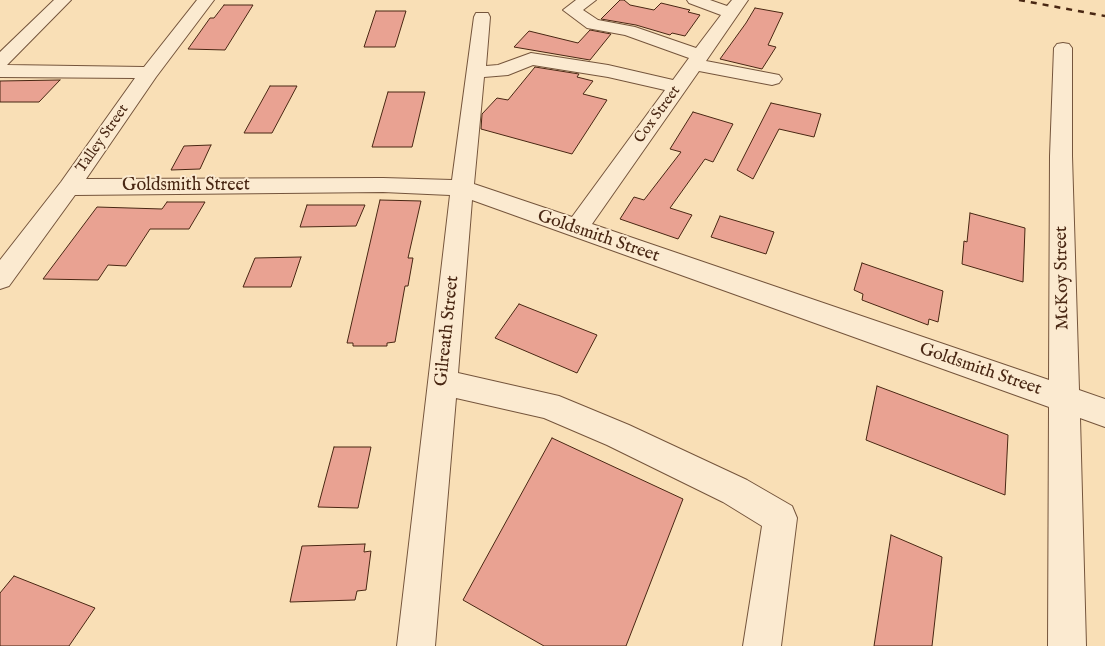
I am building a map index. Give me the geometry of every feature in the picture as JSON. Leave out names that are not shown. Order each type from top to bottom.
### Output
[{"type":"street","points":[[0,62],[63,0]]},
{"type":"street","name":"Talley Street","points":[[0,279],[70,187],[149,73],[206,0]]},
{"type":"street","points":[[588,0],[571,10],[593,24],[629,31],[697,60],[772,78]]},
{"type":"street","points":[[695,0],[735,6]]},
{"type":"street","name":"Cox Street","points":[[576,230],[735,6]]},
{"type":"street","name":"Gilreath Street","points":[[416,646],[462,188],[482,17]]},
{"type":"street","name":"McKoy Street","points":[[1063,48],[1061,156],[1066,399],[1067,646]]},
{"type":"street","points":[[476,72],[501,71],[531,59],[608,71],[678,87]]},
{"type":"street","points":[[0,71],[149,73]]},
{"type":"street","name":"Goldsmith Street","points":[[70,187],[383,185],[462,188],[576,230],[1105,413]]},
{"type":"street","points":[[442,385],[462,386],[548,405],[618,435],[735,491],[780,518],[762,646]]},
{"type":"building","points":[[620,0],[624,0],[630,5],[654,10],[661,3],[690,10],[688,12],[700,15],[685,36],[672,33],[670,35],[636,25],[601,19]]},
{"type":"building","points":[[224,5],[253,5],[225,50],[188,49],[210,18],[214,18]]},
{"type":"building","points":[[755,8],[783,13],[768,45],[776,47],[762,69],[720,59],[746,23]]},
{"type":"building","points":[[376,11],[406,11],[395,47],[364,47]]},
{"type":"building","points":[[590,30],[611,34],[590,60],[514,47],[529,31],[578,43]]},
{"type":"building","points":[[535,67],[579,74],[577,77],[593,81],[583,94],[607,100],[572,154],[481,129],[482,114],[497,98],[508,100]]},
{"type":"building","points":[[60,80],[39,102],[0,102],[0,81]]},
{"type":"building","points":[[270,86],[297,86],[272,133],[244,133]]},
{"type":"building","points":[[388,92],[425,92],[412,147],[372,147]]},
{"type":"building","points":[[771,103],[821,114],[814,137],[779,129],[753,179],[737,170]]},
{"type":"building","points":[[693,112],[733,124],[713,162],[705,159],[670,208],[692,215],[678,239],[620,219],[634,197],[644,200],[681,152],[670,149]]},
{"type":"building","points":[[211,145],[200,169],[171,170],[184,146]]},
{"type":"building","points":[[380,200],[421,201],[408,258],[413,258],[408,286],[405,286],[395,342],[387,343],[387,346],[353,346],[353,343],[347,343]]},
{"type":"building","points":[[167,202],[205,202],[189,229],[150,229],[126,266],[108,265],[98,280],[43,279],[97,207],[162,209]]},
{"type":"building","points":[[307,205],[365,205],[356,226],[300,227]]},
{"type":"building","points":[[970,213],[1025,228],[1023,282],[962,264],[964,241],[967,242]]},
{"type":"building","points":[[720,216],[774,232],[766,254],[711,237]]},
{"type":"building","points":[[301,257],[291,287],[243,287],[255,258]]},
{"type":"building","points":[[862,263],[943,291],[938,322],[929,319],[928,325],[862,300],[863,294],[854,290]]},
{"type":"building","points":[[519,304],[597,335],[577,373],[495,338]]},
{"type":"building","points":[[877,386],[1008,435],[1005,495],[866,440]]},
{"type":"building","points":[[552,438],[683,499],[626,646],[544,646],[463,600]]},
{"type":"building","points":[[334,447],[371,447],[358,508],[318,507]]},
{"type":"building","points":[[891,535],[942,557],[932,646],[874,646]]},
{"type":"building","points":[[365,544],[364,552],[371,551],[366,590],[357,591],[355,600],[290,602],[302,546]]},
{"type":"building","points":[[14,576],[95,608],[69,646],[0,646],[0,593]]},
{"type":"railway","points":[[1019,0],[1105,16]]}]
